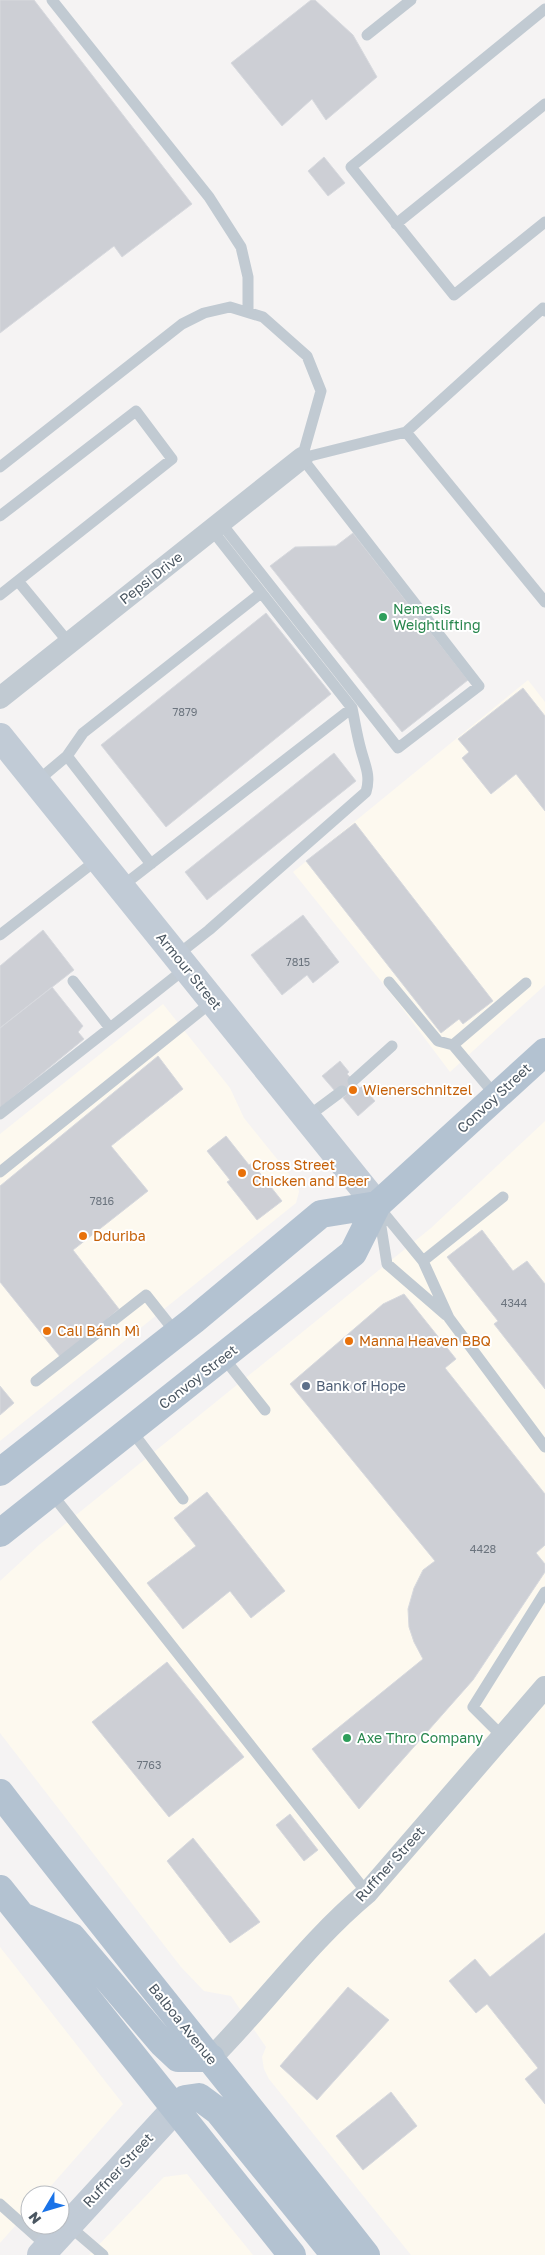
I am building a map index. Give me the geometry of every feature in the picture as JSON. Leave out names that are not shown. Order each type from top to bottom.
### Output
[{"type":"main road","name":"Convoy Street","points":[[0,1534],[353,1253],[377,1205],[545,1052]]},
{"type":"main road","points":[[0,1472],[176,1333],[321,1214],[377,1205]]},
{"type":"main road","name":"Balboa Avenue","points":[[0,1793],[84,1903],[366,2255]]},
{"type":"main road","points":[[0,1890],[292,2255]]},
{"type":"main road","points":[[20,1915],[72,1937],[162,2043],[178,2058],[210,2058]]},
{"type":"main road","points":[[176,2108],[185,2099],[198,2098],[218,2111],[335,2255]]},
{"type":"street","name":"Pepsi Drive","points":[[0,698],[302,458]]},
{"type":"street","name":"Armour Street","points":[[3,748],[36,782],[377,1205]]},
{"type":"street","name":"Ruffner Street","points":[[210,2058],[239,2030],[344,1912],[367,1894],[545,1687]]},
{"type":"street","name":"Ruffner Street","points":[[70,2223],[176,2108]]},
{"type":"street","name":"Ruffner Street","points":[[45,2251],[59,2235]]},
{"type":"lane","points":[[52,0],[209,197],[241,247],[248,277],[248,312]]},
{"type":"lane","points":[[367,35],[411,0]]},
{"type":"lane","points":[[545,10],[351,167],[454,295],[545,222]]},
{"type":"lane","points":[[396,224],[545,104]]},
{"type":"lane","points":[[0,467],[182,324],[204,313],[230,307],[263,317],[307,356],[321,391],[302,458]]},
{"type":"lane","points":[[302,458],[406,432],[544,308]]},
{"type":"lane","points":[[0,516],[136,411],[172,459],[0,595]]},
{"type":"lane","points":[[406,432],[545,602]]},
{"type":"lane","points":[[216,527],[398,748],[479,686],[302,458]]},
{"type":"lane","points":[[0,1114],[110,1028],[181,962],[209,930],[366,792],[368,768],[361,750],[352,708],[261,593],[216,527]]},
{"type":"lane","points":[[18,581],[69,643]]},
{"type":"lane","points":[[36,782],[67,756],[83,733],[261,593]]},
{"type":"lane","points":[[121,887],[352,708]]},
{"type":"lane","points":[[67,756],[151,864]]},
{"type":"lane","points":[[0,935],[98,859]]},
{"type":"lane","points":[[73,981],[110,1028]]},
{"type":"lane","points":[[389,982],[438,1041],[453,1045],[496,1096]]},
{"type":"lane","points":[[453,1045],[526,983]]},
{"type":"lane","points":[[0,1172],[213,1001]]},
{"type":"lane","points":[[354,1081],[392,1046]]},
{"type":"lane","points":[[307,1118],[342,1091]]},
{"type":"lane","points":[[423,1261],[503,1197]]},
{"type":"lane","points":[[377,1205],[423,1261],[450,1318],[545,1447]]},
{"type":"lane","points":[[377,1205],[387,1264],[450,1318]]},
{"type":"lane","points":[[36,1381],[146,1295],[176,1333]]},
{"type":"lane","points":[[223,1357],[265,1410]]},
{"type":"lane","points":[[131,1430],[183,1499]]},
{"type":"lane","points":[[51,1493],[367,1894]]},
{"type":"lane","points":[[502,1736],[473,1707],[545,1592]]},
{"type":"lane","points":[[0,2204],[45,2251]]},
{"type":"lane","points":[[70,2227],[103,2255]]},
{"type":"shaded area","points":[[528,680],[545,702],[545,985],[450,1072],[393,996],[293,872]]},
{"type":"shaded area","points":[[163,1004],[230,1088],[244,1118],[298,1185],[299,1192],[296,1203],[0,1441],[0,1134]]},
{"type":"shaded area","points":[[545,1121],[545,2255],[411,2255],[269,2079],[264,2069],[262,2057],[266,2047],[231,1996],[204,1991],[181,1967],[0,1733],[0,1581],[39,1545],[431,1228]]},
{"type":"shaded area","points":[[0,1947],[123,2104],[52,2185],[20,2185],[20,2220],[0,2243]]},
{"type":"shaded area","points":[[187,2174],[253,2255],[89,2255],[164,2177]]},
{"type":"building","points":[[0,0],[34,0],[192,204],[122,257],[114,246],[0,333]]},
{"type":"building","points":[[311,0],[315,0],[353,35],[377,77],[326,120],[312,99],[282,126],[231,63]]},
{"type":"building","points":[[324,157],[345,183],[328,196],[308,171]]},
{"type":"building","points":[[353,533],[468,680],[402,732],[270,566],[295,547],[336,546]]},
{"type":"building","points":[[266,613],[331,694],[166,827],[101,745]]},
{"type":"building","points":[[523,688],[545,716],[545,811],[516,774],[491,794],[462,758],[469,752],[458,739]]},
{"type":"building","points":[[334,753],[356,781],[207,900],[185,872]]},
{"type":"building","points":[[355,823],[493,1001],[463,1024],[459,1019],[441,1033],[306,861]]},
{"type":"building","points":[[303,915],[339,962],[313,983],[307,975],[282,995],[251,955]]},
{"type":"building","points":[[43,930],[74,970],[0,1028],[0,966]]},
{"type":"building","points":[[52,987],[83,1026],[78,1032],[84,1039],[0,1108],[0,1028]]},
{"type":"building","points":[[158,1056],[183,1089],[111,1146],[148,1191],[73,1250],[119,1309],[61,1358],[0,1282],[0,1186]]},
{"type":"building","name":"Wienerschnitzel","points":[[340,1061],[349,1072],[347,1074],[360,1088],[362,1086],[375,1101],[358,1116],[343,1098],[346,1095],[339,1087],[335,1091],[322,1076]]},
{"type":"building","name":"Cross Street Chicken and Beer","points":[[226,1136],[249,1165],[252,1163],[282,1201],[257,1220],[227,1182],[230,1180],[207,1151]]},
{"type":"building","points":[[482,1230],[513,1271],[527,1261],[545,1284],[545,1389],[494,1324],[498,1321],[447,1257]]},
{"type":"building","points":[[404,1294],[456,1359],[445,1368],[545,1494],[545,1545],[536,1553],[545,1564],[545,1572],[473,1680],[359,1809],[312,1749],[423,1659],[409,1627],[408,1609],[414,1588],[423,1570],[435,1561],[290,1384],[383,1304]]},
{"type":"building","points":[[0,1386],[14,1403],[0,1415]]},
{"type":"building","points":[[207,1492],[285,1591],[251,1618],[230,1591],[183,1629],[147,1583],[196,1546],[174,1518]]},
{"type":"building","points":[[167,1662],[244,1757],[169,1817],[92,1722]]},
{"type":"building","points":[[290,1814],[318,1850],[304,1861],[276,1825]]},
{"type":"building","points":[[193,1838],[260,1922],[230,1943],[167,1861]]},
{"type":"building","points":[[545,1933],[545,2104],[525,2079],[538,2068],[487,2004],[476,2013],[449,1981],[475,1959],[490,1977]]},
{"type":"building","points":[[348,1987],[389,2020],[317,2100],[280,2066]]},
{"type":"building","points":[[391,2092],[417,2126],[363,2170],[336,2136]]},
{"type":"place","name":"Nemesis Weightlifting","points":[[383,617]]},
{"type":"place","name":"Wienerschnitzel","points":[[353,1090]]},
{"type":"place","name":"Cross Street Chicken and Beer","points":[[242,1173]]},
{"type":"place","name":"Dduriba","points":[[83,1236]]},
{"type":"place","name":"Cali Bánh Mì","points":[[47,1331]]},
{"type":"place","name":"Manna Heaven BBQ","points":[[349,1341]]},
{"type":"place","name":"Bank of Hope","points":[[306,1386]]},
{"type":"place","name":"Axe Thro Company","points":[[347,1738]]}]
